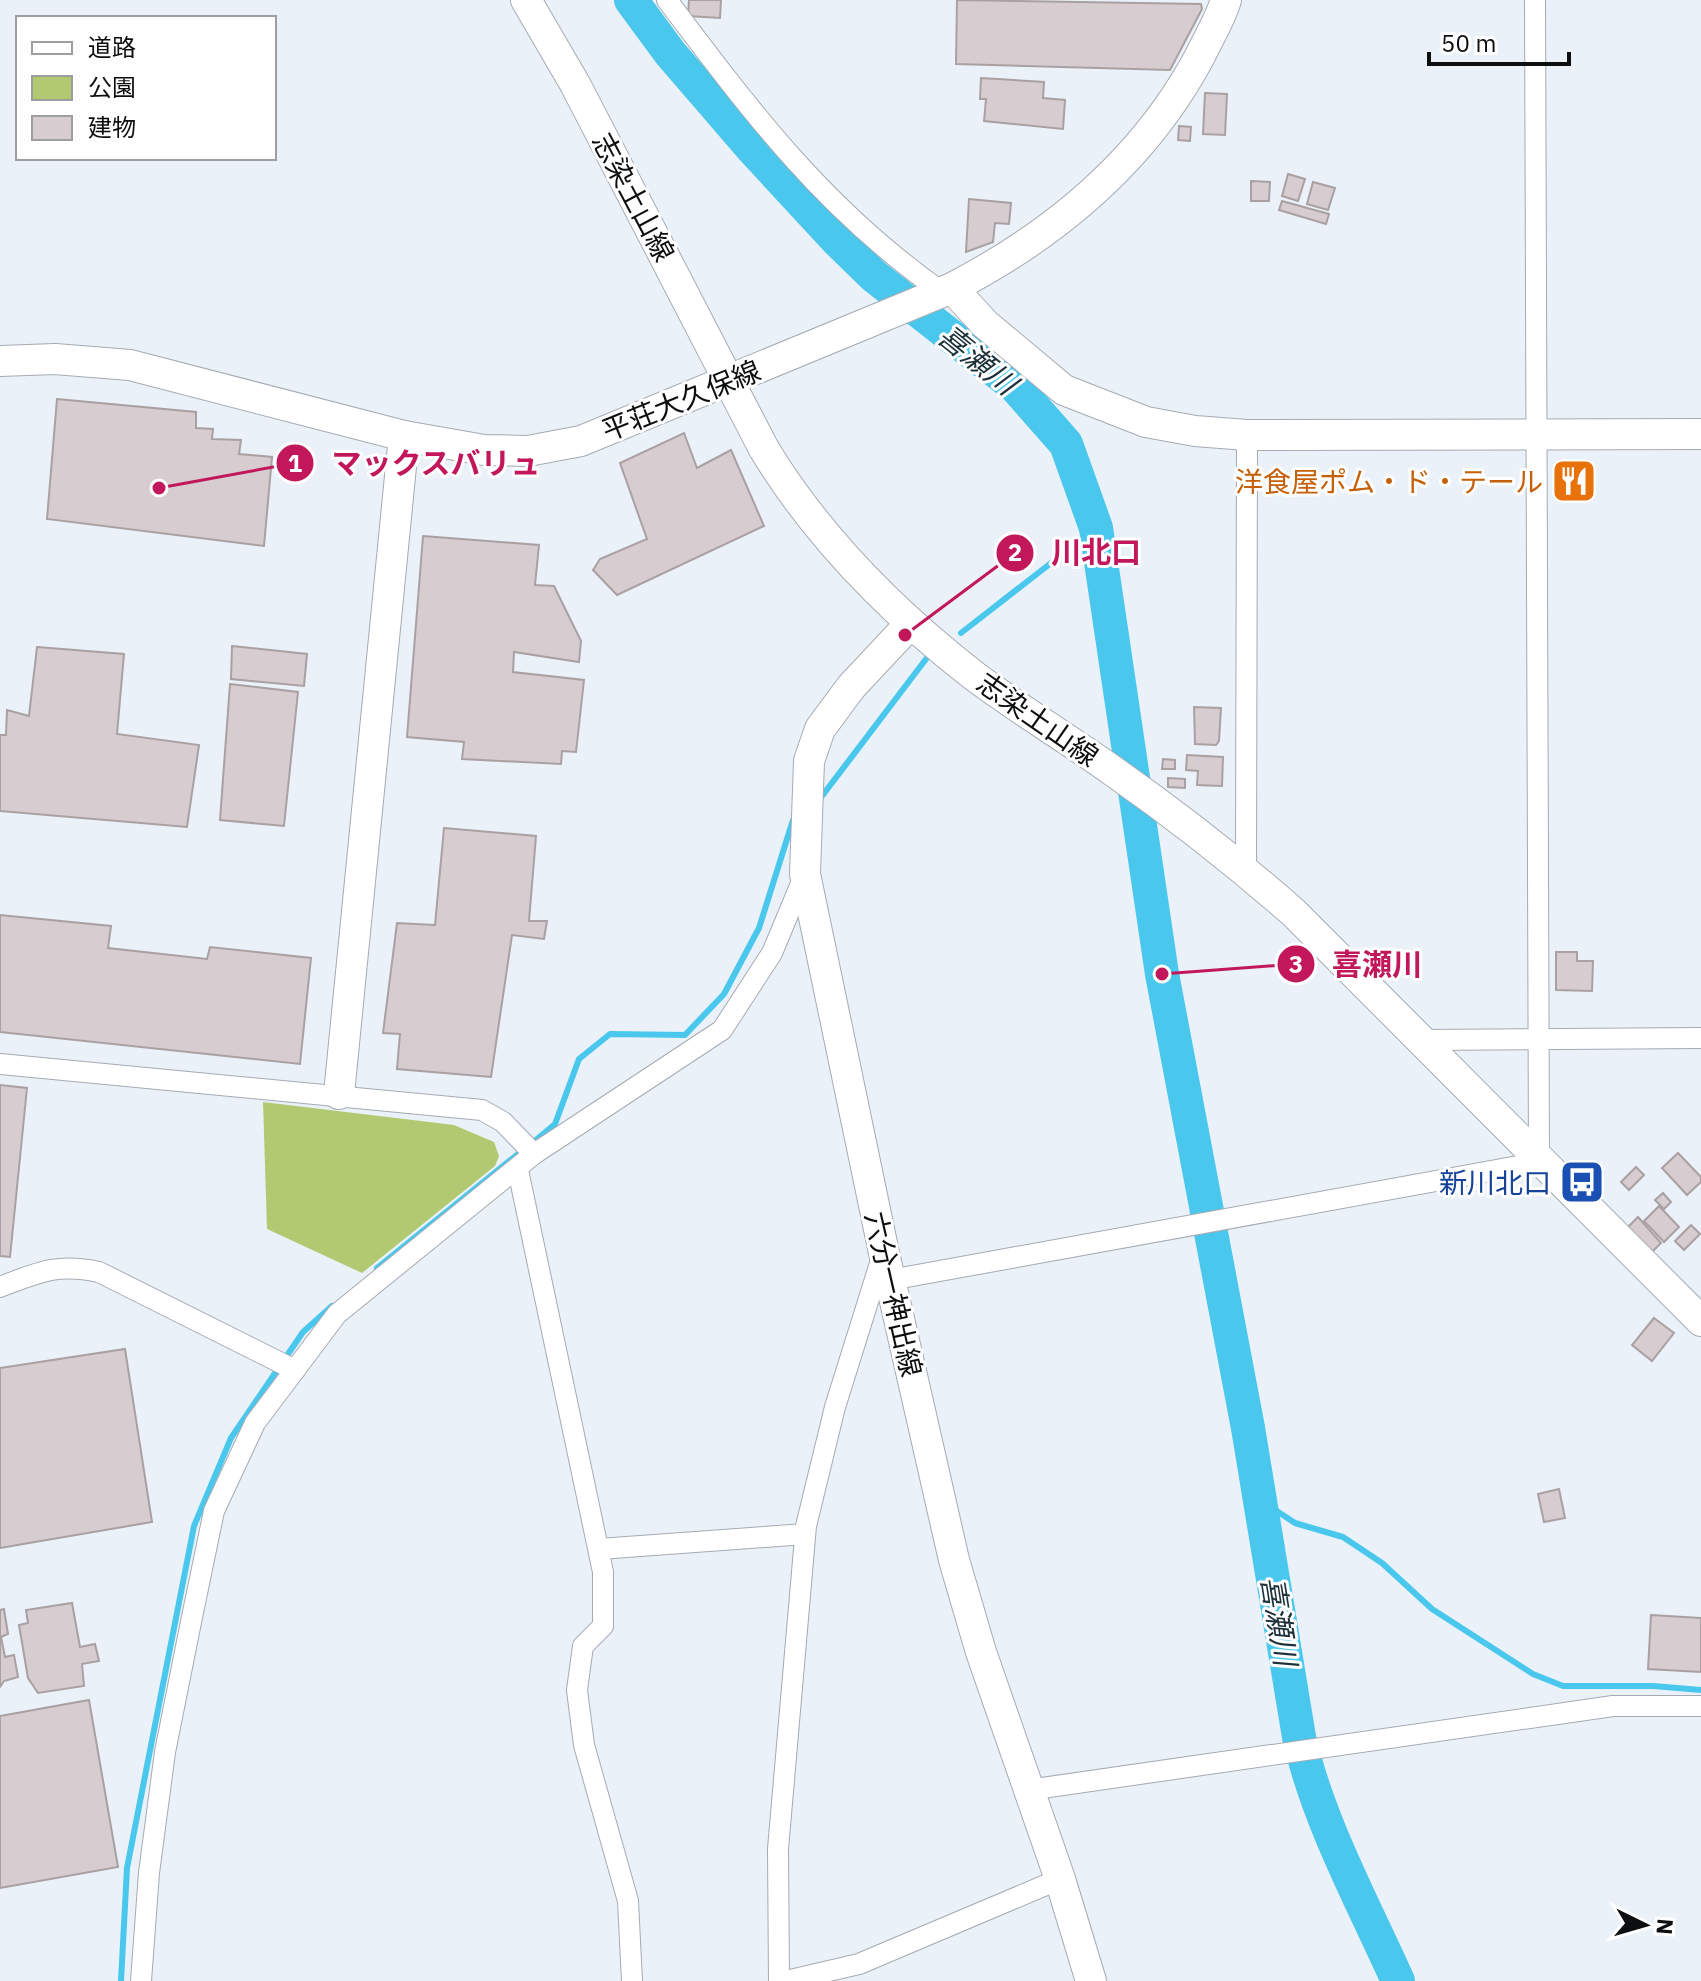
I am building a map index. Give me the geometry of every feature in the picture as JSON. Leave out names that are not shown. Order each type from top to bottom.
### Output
[{"type":"main road","name":"志染土山線","points":[[526,0],[575,84],[764,449],[794,498],[851,565],[910,624],[975,677],[1115,772],[1246,871],[1294,913],[1543,1159],[1701,1321]]},
{"type":"main road","name":"平荘大久保線","points":[[0,361],[55,359],[130,365],[404,436],[484,450],[528,451],[581,441],[944,291],[1011,258],[1075,211],[1130,158],[1181,90],[1226,0]]},
{"type":"main road","points":[[944,291],[1064,390],[1146,422],[1195,431],[1247,435],[1701,434]]},
{"type":"main road","points":[[339,1094],[404,436]]},
{"type":"main road","name":"六分一神出線","points":[[910,624],[851,687],[820,729],[809,761],[805,874],[887,1266],[954,1560],[1091,1981]]},
{"type":"street","points":[[667,0],[762,126],[894,260],[944,291]]},
{"type":"street","points":[[779,1981],[778,1849],[805,1534],[835,1407],[887,1266],[1188,1226],[1543,1159],[1535,0]]},
{"type":"street","points":[[1246,871],[1247,435]]},
{"type":"street","points":[[141,1981],[149,1873],[165,1752],[214,1511],[255,1423],[337,1314],[534,1154],[722,1030],[772,953],[805,874]]},
{"type":"street","points":[[1422,1040],[1701,1038]]},
{"type":"street","points":[[0,1064],[482,1110],[503,1122],[534,1154]]},
{"type":"street","points":[[518,1170],[603,1572],[603,1626],[583,1646],[577,1690],[584,1745],[628,1901],[632,1981]]},
{"type":"street","points":[[0,1287],[47,1268],[69,1265],[99,1272],[295,1370]]},
{"type":"street","points":[[599,1549],[805,1534]]},
{"type":"street","points":[[1028,1790],[1613,1706],[1701,1706]]},
{"type":"street","points":[[786,1981],[859,1964],[1060,1879]]},
{"type":"green space","points":[[263,1102],[454,1125],[494,1142],[499,1156],[495,1166],[362,1273],[267,1229]]},
{"type":"building","points":[[689,0],[721,0],[720,18],[688,16]]},
{"type":"building","points":[[957,0],[1201,4],[1202,9],[1170,70],[956,64]]},
{"type":"building","points":[[981,78],[1044,82],[1043,98],[1065,100],[1063,129],[984,121],[986,99],[980,99]]},
{"type":"building","points":[[1205,93],[1227,94],[1225,135],[1203,134]]},
{"type":"building","points":[[1179,126],[1191,127],[1190,141],[1178,140]]},
{"type":"building","points":[[1288,174],[1305,179],[1298,201],[1282,196]]},
{"type":"building","points":[[1251,181],[1270,182],[1269,201],[1251,201]]},
{"type":"building","points":[[1313,182],[1335,188],[1328,210],[1307,204]]},
{"type":"building","points":[[969,199],[1011,203],[1009,224],[995,223],[993,242],[966,252]]},
{"type":"building","points":[[1282,201],[1329,214],[1326,224],[1279,210]]},
{"type":"building","points":[[57,399],[196,412],[196,428],[213,429],[212,439],[241,440],[239,454],[272,457],[264,546],[47,519]]},
{"type":"building","points":[[684,433],[697,468],[731,450],[764,526],[617,595],[593,570],[600,559],[647,539],[620,463]]},
{"type":"building","points":[[423,536],[539,545],[535,585],[554,586],[581,641],[579,662],[514,652],[513,672],[584,680],[576,752],[562,751],[561,764],[462,759],[464,742],[407,737]]},
{"type":"building","points":[[232,646],[307,654],[304,686],[231,679]]},
{"type":"building","points":[[37,647],[124,654],[117,734],[199,745],[187,827],[0,811],[0,735],[6,735],[7,710],[29,716]]},
{"type":"building","points":[[230,684],[298,692],[284,826],[220,820]]},
{"type":"building","points":[[1194,707],[1221,708],[1219,741],[1216,745],[1195,744]]},
{"type":"building","points":[[1187,755],[1223,757],[1222,786],[1197,785],[1198,771],[1186,770]]},
{"type":"building","points":[[1163,759],[1175,760],[1175,769],[1162,769]]},
{"type":"building","points":[[1168,778],[1185,779],[1185,788],[1168,787]]},
{"type":"building","points":[[444,828],[536,836],[529,921],[547,921],[544,939],[512,935],[491,1077],[397,1069],[400,1034],[383,1033],[397,923],[435,925]]},
{"type":"building","points":[[0,915],[111,926],[108,948],[207,959],[210,947],[311,958],[300,1064],[0,1032]]},
{"type":"building","points":[[1556,952],[1577,952],[1577,961],[1593,961],[1592,991],[1556,990]]},
{"type":"building","points":[[0,1085],[27,1088],[10,1257],[0,1256]]},
{"type":"building","points":[[1678,1153],[1701,1177],[1701,1182],[1687,1195],[1662,1168]]},
{"type":"building","points":[[1636,1167],[1644,1175],[1629,1190],[1621,1182]]},
{"type":"building","points":[[1663,1193],[1671,1202],[1664,1209],[1655,1200]]},
{"type":"building","points":[[1659,1206],[1679,1227],[1664,1242],[1644,1221]]},
{"type":"building","points":[[1638,1217],[1661,1243],[1650,1254],[1626,1229]]},
{"type":"building","points":[[1691,1225],[1700,1234],[1684,1250],[1675,1241]]},
{"type":"building","points":[[1654,1318],[1674,1333],[1652,1361],[1632,1345]]},
{"type":"building","points":[[125,1349],[152,1522],[0,1548],[0,1368]]},
{"type":"building","points":[[1559,1489],[1565,1518],[1544,1522],[1538,1494]]},
{"type":"building","points":[[72,1603],[80,1647],[95,1644],[99,1661],[82,1664],[84,1686],[38,1693],[28,1678],[19,1625],[28,1623],[26,1610]]},
{"type":"building","points":[[4,1609],[8,1634],[1,1637],[5,1657],[14,1655],[18,1677],[4,1681],[0,1687],[0,1610]]},
{"type":"building","points":[[1651,1615],[1701,1618],[1701,1672],[1648,1669]]},
{"type":"building","points":[[89,1700],[118,1867],[0,1888],[0,1716]]},
{"type":"waterway","name":"喜瀬川","points":[[631,0],[670,53],[837,240],[874,276],[1015,386],[1066,444],[1096,528],[1162,974],[1248,1428],[1299,1737],[1329,1831],[1398,1981]]},
{"type":"waterway","points":[[961,633],[1096,528]]},
{"type":"waterway","points":[[819,800],[926,659]]},
{"type":"waterway","points":[[530,1145],[555,1124],[579,1059],[610,1034],[685,1035],[724,994],[759,928],[793,820]]},
{"type":"waterway","points":[[377,1268],[518,1154]]},
{"type":"waterway","points":[[121,1981],[127,1868],[194,1526],[231,1438],[303,1332],[332,1306]]},
{"type":"waterway","points":[[1260,1500],[1295,1523],[1343,1537],[1382,1563],[1432,1609],[1533,1674],[1563,1686],[1653,1686],[1701,1690]]},
{"type":"place","name":"洋食屋ポム・ド・テール","points":[[1574,481]]},
{"type":"place","name":"マックスバリュ","points":[[159,488]]},
{"type":"place","name":"川北口","points":[[905,635]]},
{"type":"place","name":"喜瀬川","points":[[1162,974]]},
{"type":"place","name":"新川北口","points":[[1582,1182]]}]
